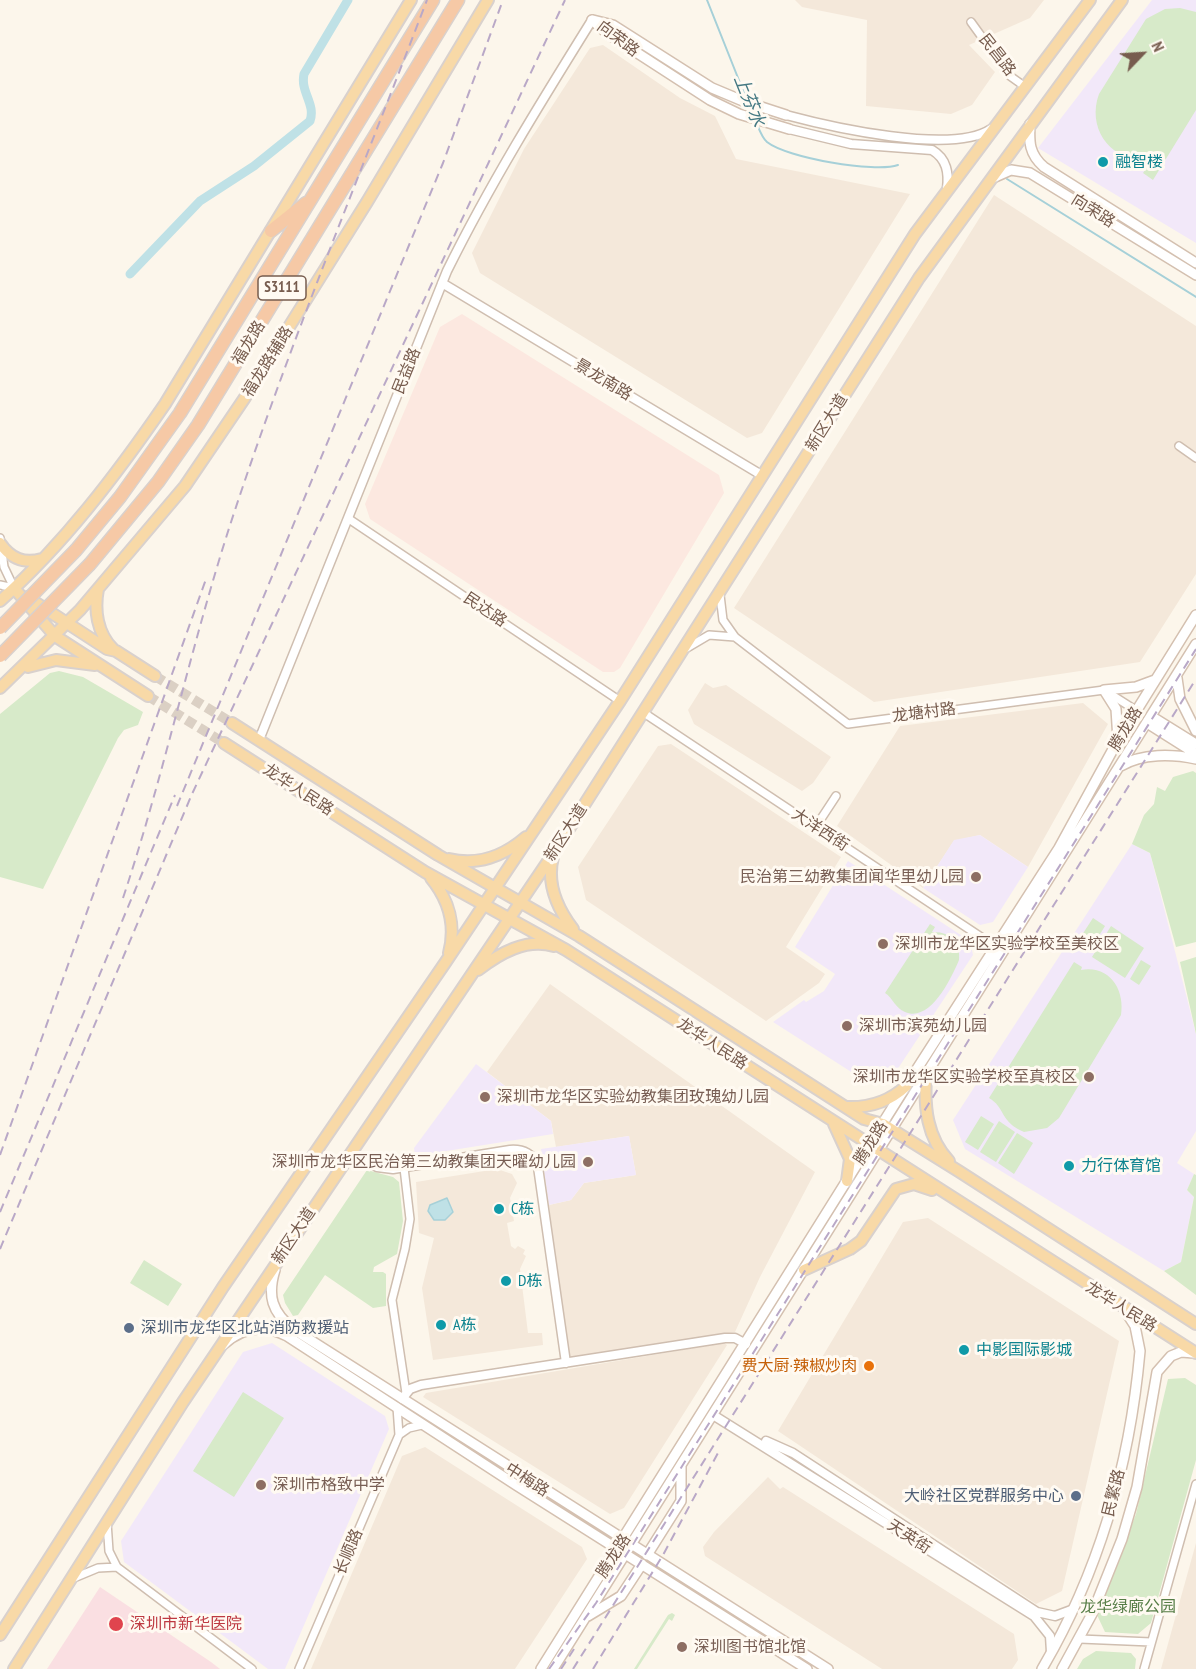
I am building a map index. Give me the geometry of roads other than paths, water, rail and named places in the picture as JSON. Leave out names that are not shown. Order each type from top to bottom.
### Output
[{"type":"highway","name":"福龙路","points":[[0,628],[76,550],[120,498],[162,441],[434,0]]},
{"type":"highway","name":"福龙路","points":[[0,656],[90,564],[158,482],[198,425],[458,0]]},
{"type":"highway","points":[[271,231],[312,199]]},
{"type":"main road","points":[[0,601],[42,559],[83,512],[147,431],[411,0]]},
{"type":"main road","name":"福龙路辅路","points":[[0,688],[56,636],[168,509],[225,428],[373,193],[488,0]]},
{"type":"main road","name":"新区大道","points":[[0,1635],[223,1287],[445,963],[620,701],[763,476],[876,292],[947,189],[1090,0]]},
{"type":"main road","name":"新区大道","points":[[14,1669],[217,1350],[556,849],[720,595],[901,305],[986,183],[1122,0]]},
{"type":"main road","name":"向荣路","points":[[592,20],[613,25],[730,97],[786,115]]},
{"type":"main road","name":"向荣路","points":[[592,20],[608,34],[710,100],[740,114],[789,129]]},
{"type":"main road","name":"向荣路","points":[[1030,123],[1029,144],[1032,154],[1050,172],[1196,263]]},
{"type":"main road","name":"向荣路","points":[[986,183],[1001,172],[1021,170],[1030,173],[1196,275]]},
{"type":"main road","points":[[0,543],[17,559],[30,561],[42,559]]},
{"type":"main road","points":[[14,588],[107,649],[116,651]]},
{"type":"main road","points":[[14,588],[56,636],[148,696]]},
{"type":"main road","points":[[98,589],[96,600],[98,622],[107,642],[116,651],[155,676]]},
{"type":"main road","name":"腾龙路","points":[[676,1468],[746,1344],[906,1086],[1059,848],[1117,742],[1196,615]]},
{"type":"main road","name":"腾龙路","points":[[541,1669],[713,1414],[893,1131],[1196,644]]},
{"type":"main road","points":[[17,672],[41,662],[56,660],[99,666]]},
{"type":"main road","points":[[1177,674],[1176,684],[1180,699],[1196,731]]},
{"type":"main road","points":[[1117,742],[1119,724],[1116,709],[1104,690],[1136,687],[1157,678]]},
{"type":"main road","points":[[1149,720],[1196,744]]},
{"type":"main road","points":[[1149,720],[1196,756]]},
{"type":"main road","name":"龙华人民路","points":[[232,723],[438,855],[579,936],[864,1119],[883,1124],[960,1172],[1196,1324]]},
{"type":"main road","name":"龙华人民路","points":[[224,743],[425,872],[566,950],[1196,1353]]},
{"type":"main road","points":[[1119,767],[1131,760],[1145,757],[1196,756]]},
{"type":"main road","points":[[438,855],[463,862],[489,858],[512,847],[537,826]]},
{"type":"main road","points":[[556,849],[551,868],[553,892],[561,912],[579,936]]},
{"type":"main road","points":[[425,872],[441,892],[448,908],[451,938],[445,963]]},
{"type":"main road","points":[[469,978],[502,954],[522,945],[549,945],[566,950]]},
{"type":"main road","points":[[926,1077],[926,1108],[934,1139],[944,1156],[960,1172]]},
{"type":"main road","points":[[845,1107],[877,1104],[897,1094],[906,1086]]},
{"type":"main road","points":[[832,1121],[842,1137],[850,1159],[847,1181]]},
{"type":"main road","points":[[804,1270],[850,1249],[861,1241],[889,1196],[900,1187],[920,1185],[950,1197]]},
{"type":"main road","name":"中梅路","points":[[277,1262],[270,1293],[275,1309],[287,1324],[402,1400],[828,1669]]},
{"type":"main road","name":"民繁路","points":[[1042,1669],[1074,1608],[1096,1556],[1114,1500],[1138,1368],[1139,1339],[1132,1320],[1124,1309]]},
{"type":"main road","name":"中梅路","points":[[217,1350],[246,1330],[258,1328],[273,1330],[402,1400],[422,1425],[807,1669]]},
{"type":"main road","name":"民繁路","points":[[1062,1669],[1080,1639],[1107,1582],[1131,1514],[1157,1372],[1162,1363],[1176,1353],[1196,1353]]},
{"type":"main road","points":[[647,1555],[681,1501],[676,1468]]},
{"type":"main road","name":"腾龙路","points":[[553,1669],[586,1617],[622,1552]]},
{"type":"main road","points":[[586,1617],[621,1596],[642,1564]]},
{"type":"street","name":"民益路","points":[[259,740],[442,283],[487,191],[592,20]]},
{"type":"street","name":"民昌路","points":[[971,22],[1010,76],[1024,86]]},
{"type":"street","name":"向荣路","points":[[786,115],[857,131],[931,139],[970,139],[992,129]]},
{"type":"street","name":"向荣路","points":[[789,129],[851,144],[932,150],[945,162],[948,173],[947,189]]},
{"type":"street","name":"景龙南路","points":[[442,283],[763,476]]},
{"type":"street","points":[[1179,446],[1196,458]]},
{"type":"street","name":"民达路","points":[[349,519],[620,701]]},
{"type":"street","points":[[0,538],[4,567],[14,588]]},
{"type":"street","points":[[0,585],[14,588]]},
{"type":"street","name":"龙塘村路","points":[[720,595],[723,620],[735,637],[848,724],[1104,690]]},
{"type":"street","points":[[683,652],[703,637],[722,635],[735,637]]},
{"type":"street","points":[[1104,690],[1149,720]]},
{"type":"street","name":"大洋西街","points":[[644,713],[996,947]]},
{"type":"street","points":[[815,828],[836,796]]},
{"type":"street","points":[[351,1152],[377,1167],[404,1168],[510,1150],[521,1151],[533,1157],[538,1167],[566,1363]]},
{"type":"street","points":[[399,1435],[402,1400],[392,1300],[410,1219],[404,1168]]},
{"type":"street","points":[[402,1400],[420,1385],[725,1338],[735,1338],[746,1344]]},
{"type":"street","name":"天英街","points":[[713,1414],[748,1434],[1034,1617],[1050,1636],[1051,1653]]},
{"type":"street","points":[[399,1435],[410,1428],[422,1425]]},
{"type":"street","name":"天英街","points":[[748,1434],[793,1453],[1037,1612],[1055,1616],[1074,1608]]},
{"type":"street","name":"长顺路","points":[[299,1669],[399,1435]]},
{"type":"street","points":[[1144,1669],[1196,1484]]},
{"type":"street","points":[[107,1522],[109,1551],[117,1568],[252,1669]]},
{"type":"street","points":[[71,1579],[98,1568],[117,1568]]},
{"type":"street","points":[[1080,1639],[1151,1642]]},
{"type":"water","points":[[447,1198],[453,1212],[445,1220],[434,1220],[428,1211],[430,1205]]},
{"type":"waterway","points":[[130,274],[200,201],[254,166],[310,121],[311,109],[304,87],[304,74],[348,0]]},
{"type":"waterway","name":"上芬水","points":[[707,0],[746,98]]},
{"type":"waterway","name":"上芬水","points":[[756,122],[767,142],[793,153],[852,165],[871,167],[898,165]]},
{"type":"waterway","name":"上芬水","points":[[1007,179],[1196,297]]},
{"type":"tunnel","points":[[155,676],[232,723]]},
{"type":"tunnel","points":[[148,696],[224,743]]},
{"type":"railway","points":[[123,898],[152,803],[219,561],[256,448],[303,319],[427,0]]},
{"type":"railway","points":[[177,806],[443,163],[503,0]]},
{"type":"railway","points":[[0,1249],[192,794],[565,0]]},
{"type":"railway","points":[[0,1155],[206,579]]},
{"type":"railway","points":[[549,1669],[596,1603],[1196,649]]},
{"type":"railway","points":[[573,1669],[1196,679]]},
{"type":"railway","points":[[0,1212],[175,795]]},
{"type":"railway","points":[[593,1669],[663,1555],[718,1453]]},
{"type":"railway","points":[[561,1669],[574,1649]]},
{"type":"place","name":"融智楼","points":[[1103,162]]},
{"type":"place","name":"民治第三幼教集团闻华里幼儿园","points":[[976,877]]},
{"type":"place","name":"深圳市龙华区实验学校至美校区","points":[[883,944]]},
{"type":"place","name":"深圳市滨苑幼儿园","points":[[847,1026]]},
{"type":"place","name":"深圳市龙华区实验学校至真校区","points":[[1089,1077]]},
{"type":"place","name":"深圳市龙华区实验幼教集团玫瑰幼儿园","points":[[485,1097]]},
{"type":"place","name":"深圳市龙华区民治第三幼教集团天曜幼儿园","points":[[588,1162]]},
{"type":"place","name":"力行体育馆","points":[[1069,1166]]},
{"type":"place","name":"C栋","points":[[499,1209]]},
{"type":"place","name":"D栋","points":[[506,1281]]},
{"type":"place","name":"A栋","points":[[441,1325]]},
{"type":"place","name":"深圳市龙华区北站消防救援站","points":[[129,1328]]},
{"type":"place","name":"中影国际影城","points":[[964,1350]]},
{"type":"place","name":"费大厨·辣椒炒肉","points":[[869,1366]]},
{"type":"place","name":"深圳市格致中学","points":[[261,1485]]},
{"type":"place","name":"大岭社区党群服务中心","points":[[1076,1496]]},
{"type":"place","name":"深圳市新华医院","points":[[116,1624]]},
{"type":"place","name":"深圳图书馆北馆","points":[[682,1647]]},
{"type":"park label","name":"龙华绿廊公园","points":[[1128,1607]]}]
